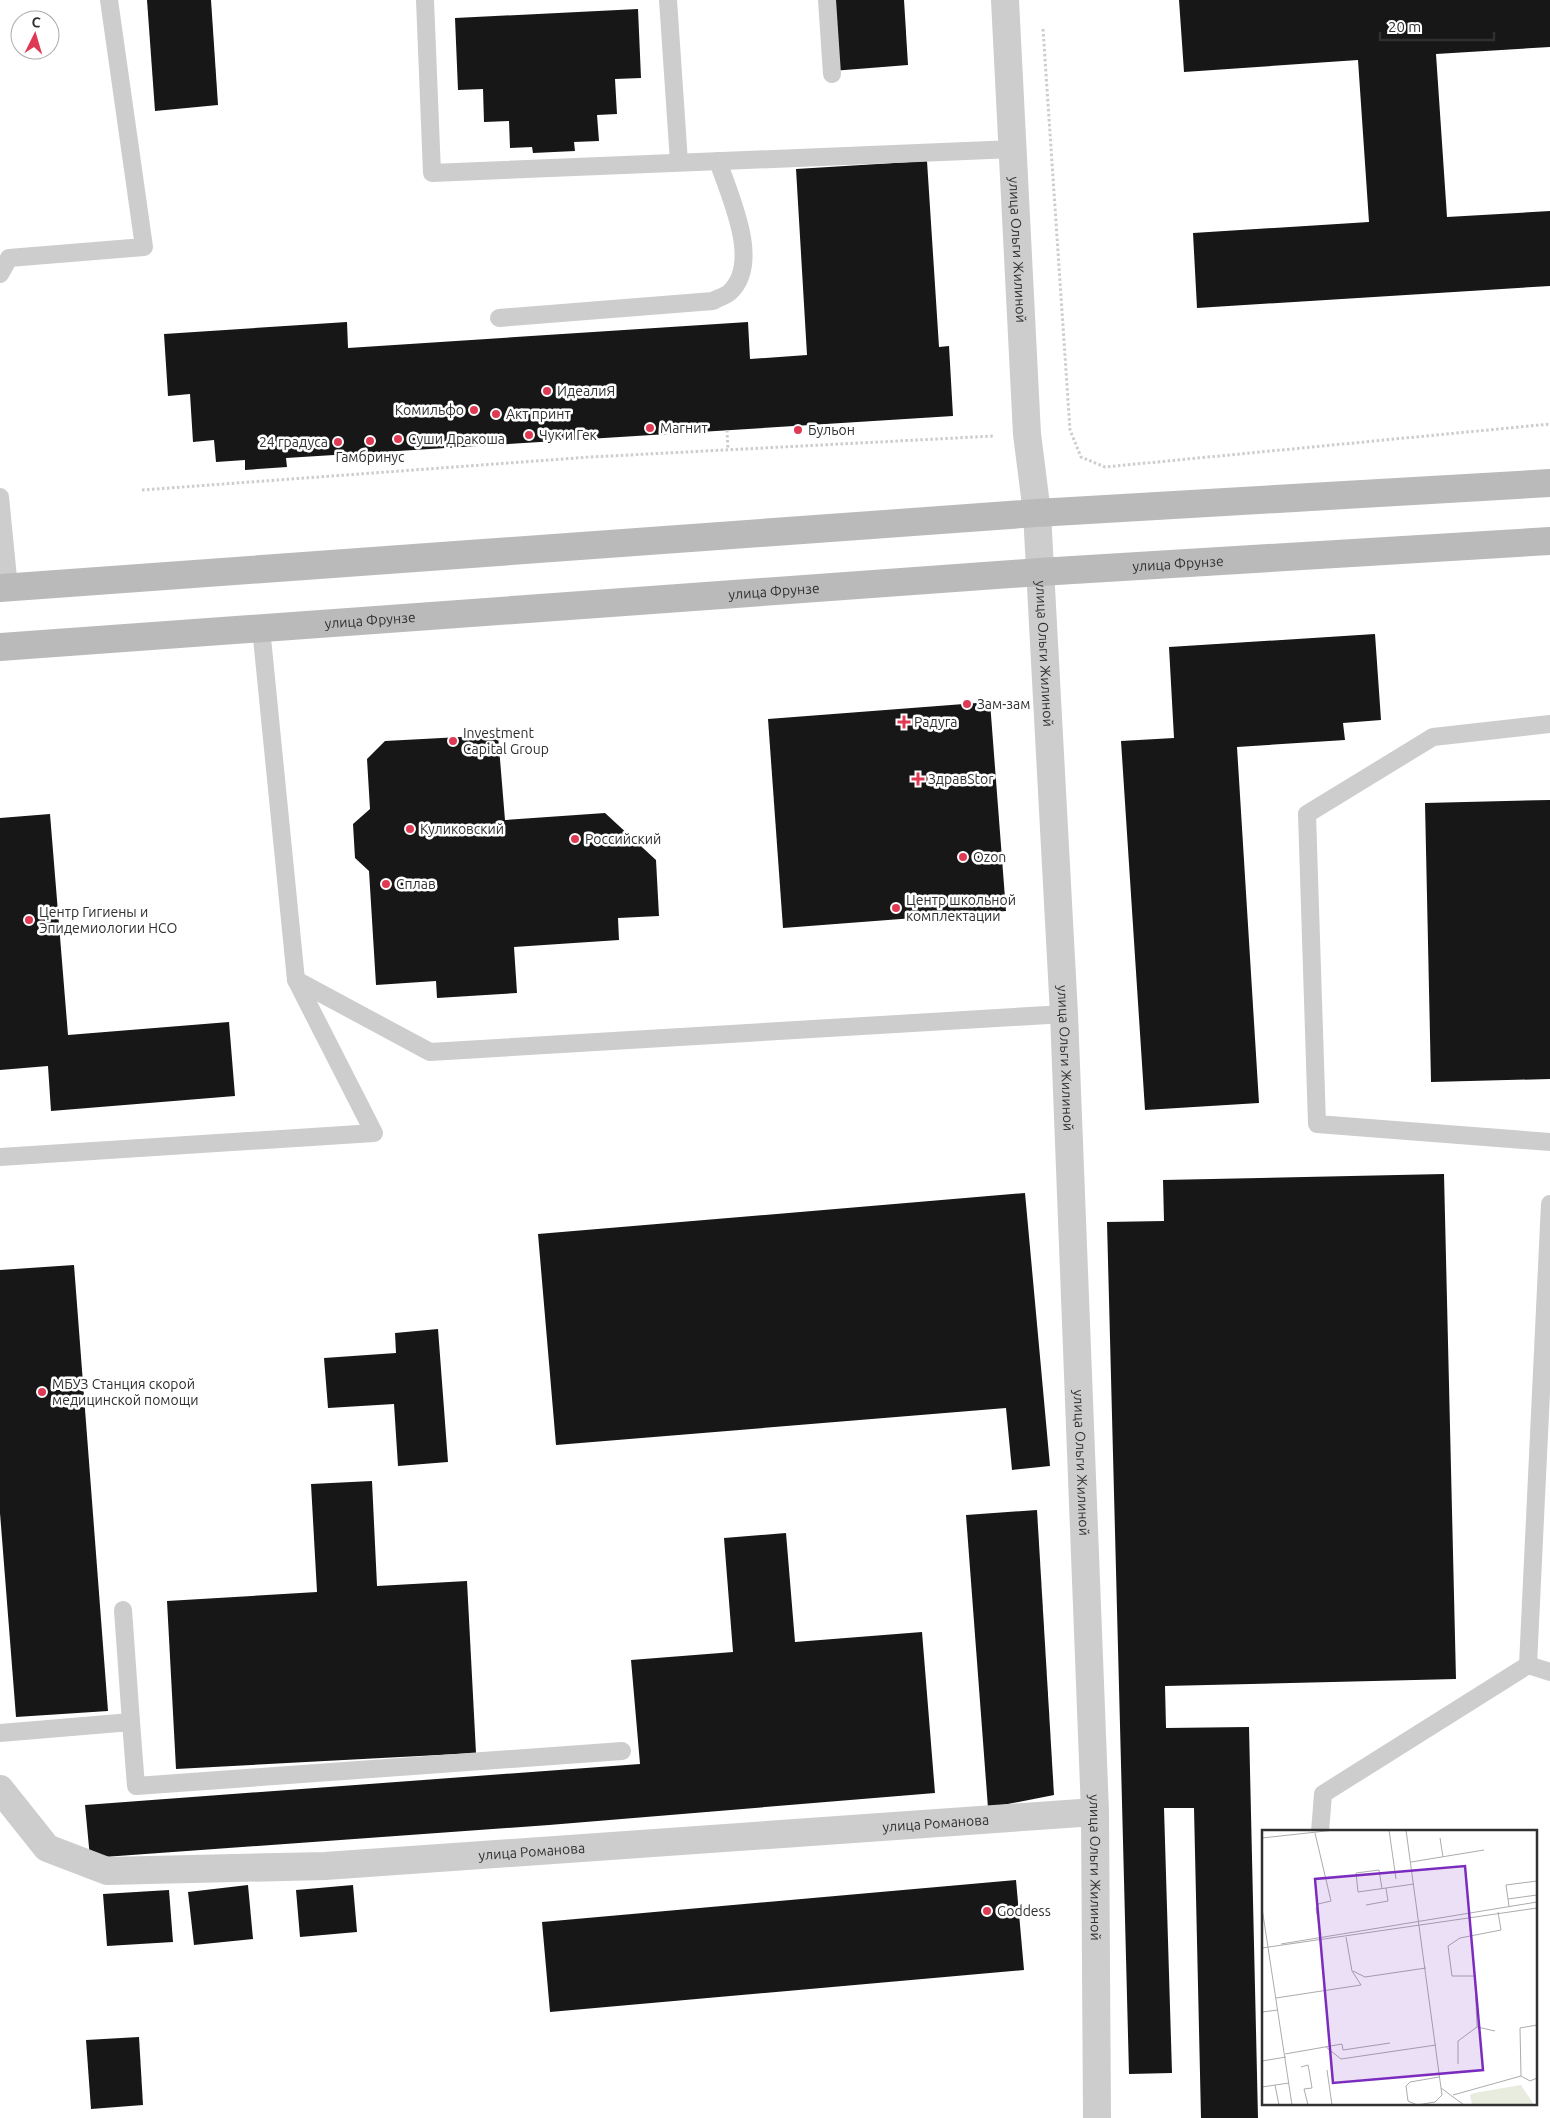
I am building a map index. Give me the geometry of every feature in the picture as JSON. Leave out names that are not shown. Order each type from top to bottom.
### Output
[{"type":"main road","points":[[4,588],[1037,513],[1550,483]]},
{"type":"main road","name":"улица Фрунзе","points":[[0,647],[1040,572],[1550,541]]},
{"type":"street","name":"улица Ольги Жилиной","points":[[1005,0],[1028,434],[1037,513],[1064,1014],[1095,1812],[1097,2118]]},
{"type":"street","name":"улица Романова","points":[[0,1789],[48,1848],[107,1871],[325,1866],[1095,1812]]},
{"type":"lane","points":[[0,274],[9,258],[144,247],[109,0]]},
{"type":"lane","points":[[425,0],[432,173],[1014,148]]},
{"type":"lane","points":[[668,0],[679,162]]},
{"type":"lane","points":[[828,0],[832,74]]},
{"type":"lane","points":[[499,318],[713,301],[730,292],[744,270],[743,239],[718,161]]},
{"type":"lane","points":[[0,497],[4,588]]},
{"type":"lane","points":[[0,1157],[374,1133],[296,980],[261,628]]},
{"type":"lane","points":[[1550,724],[1433,737],[1307,814],[1317,1124],[1550,1142]]},
{"type":"lane","points":[[296,980],[430,1052],[1064,1014]]},
{"type":"lane","points":[[1528,1665],[1550,1204]]},
{"type":"lane","points":[[123,1610],[136,1786],[622,1751]]},
{"type":"lane","points":[[1320,1830],[1323,1794],[1528,1665],[1550,1672]]},
{"type":"lane","points":[[0,1733],[131,1722]]},
{"type":"path","points":[[1042,20],[1070,430],[1081,456],[1105,468],[1550,424]]},
{"type":"path","points":[[727,430],[728,450]]},
{"type":"path","points":[[142,490],[590,457],[1028,434],[1070,430]]},
{"type":"building","points":[[147,0],[211,0],[218,105],[155,111]]},
{"type":"building","points":[[827,0],[904,0],[908,65],[832,71]]},
{"type":"building","points":[[1179,0],[1550,0],[1550,47],[1436,54],[1447,217],[1550,211],[1550,286],[1197,308],[1193,233],[1369,222],[1358,60],[1184,72]]},
{"type":"building","points":[[638,9],[641,78],[615,79],[617,114],[597,115],[599,141],[574,142],[575,151],[533,153],[532,147],[510,148],[509,121],[484,122],[483,89],[458,90],[455,18]]},
{"type":"building","points":[[927,161],[939,347],[949,346],[953,416],[286,458],[287,467],[245,470],[245,460],[216,462],[214,440],[193,442],[190,394],[168,396],[164,334],[347,322],[348,348],[748,322],[750,359],[807,355],[796,169]]},
{"type":"building","points":[[1375,634],[1381,720],[1343,723],[1345,740],[1237,747],[1259,1103],[1145,1110],[1121,741],[1174,738],[1169,647]]},
{"type":"building","points":[[990,702],[1006,911],[783,928],[768,719]]},
{"type":"building","points":[[498,735],[505,820],[605,813],[656,860],[659,916],[618,918],[619,940],[514,947],[517,993],[437,998],[436,981],[376,985],[369,871],[355,858],[353,824],[370,809],[367,759],[385,741]]},
{"type":"building","points":[[1550,800],[1550,1079],[1431,1082],[1425,803]]},
{"type":"building","name":"Центр Гигиены и Эпидемиологии НСО","points":[[50,814],[68,1035],[229,1022],[235,1096],[51,1111],[48,1066],[0,1070],[0,818]]},
{"type":"building","points":[[1444,1174],[1456,1679],[1165,1686],[1166,1728],[1249,1727],[1258,2118],[1201,2118],[1194,1808],[1164,1808],[1172,2073],[1129,2074],[1107,1222],[1164,1221],[1163,1180]]},
{"type":"building","points":[[1025,1193],[1050,1466],[1012,1470],[1006,1408],[556,1445],[538,1234]]},
{"type":"building","name":"МБУЗ Станция скорой медицинской помощи","points":[[74,1265],[108,1711],[16,1717],[0,1513],[0,1270]]},
{"type":"building","points":[[438,1329],[448,1462],[398,1466],[394,1404],[328,1408],[324,1358],[396,1353],[395,1333]]},
{"type":"building","points":[[372,1481],[377,1586],[467,1581],[476,1753],[176,1769],[167,1601],[317,1592],[311,1484]]},
{"type":"building","points":[[1037,1510],[1054,1795],[988,1808],[966,1515]]},
{"type":"building","points":[[786,1533],[795,1642],[922,1632],[935,1793],[549,1825],[90,1858],[85,1805],[640,1764],[631,1660],[733,1652],[724,1538]]},
{"type":"building","points":[[1016,1880],[1024,1970],[550,2012],[542,1922]]},
{"type":"building","points":[[248,1885],[253,1939],[194,1945],[188,1892]]},
{"type":"building","points":[[353,1885],[357,1932],[300,1937],[296,1890]]},
{"type":"building","points":[[169,1890],[173,1942],[107,1946],[103,1894]]},
{"type":"building","points":[[139,2037],[143,2105],[91,2109],[86,2040]]},
{"type":"place","name":"ИдеалиЯ","points":[[547,391]]},
{"type":"place","name":"Комильфо","points":[[474,410]]},
{"type":"place","name":"Акт принт","points":[[496,414]]},
{"type":"place","name":"Магнит","points":[[650,428]]},
{"type":"place","name":"Бульон","points":[[798,430]]},
{"type":"place","name":"Чук и Гек","points":[[529,435]]},
{"type":"place","name":"Суши Дракоша","points":[[398,439]]},
{"type":"place","name":"Гамбринус","points":[[370,441]]},
{"type":"place","name":"24 градуса","points":[[338,442]]},
{"type":"place","name":"Зам-зам","points":[[967,704]]},
{"type":"place","name":"Радуга","points":[[904,722]]},
{"type":"place","name":"Investment Capital Group","points":[[453,741]]},
{"type":"place","name":"ЗдравStor","points":[[918,779]]},
{"type":"place","name":"Куликовский","points":[[410,829]]},
{"type":"place","name":"Российский","points":[[575,839]]},
{"type":"place","name":"Ozon","points":[[963,857]]},
{"type":"place","name":"Сплав","points":[[386,884]]},
{"type":"place","name":"Центр школьной комплектации","points":[[896,908]]},
{"type":"place","name":"Центр Гигиены и Эпидемиологии НСО","points":[[29,920]]},
{"type":"place","name":"МБУЗ Станция скорой медицинской помощи","points":[[42,1392]]},
{"type":"place","name":"Goddess","points":[[987,1911]]}]
